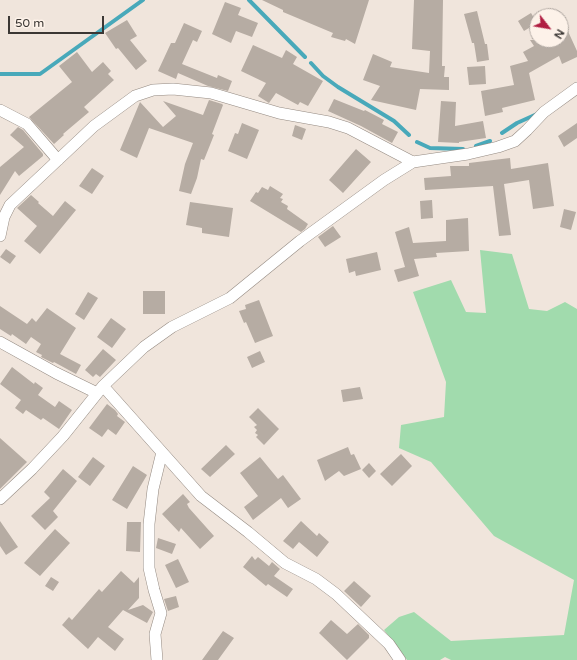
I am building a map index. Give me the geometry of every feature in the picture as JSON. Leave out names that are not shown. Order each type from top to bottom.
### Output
[{"type":"street","points":[[0,499],[32,469],[63,436],[100,389],[144,347],[172,327],[230,298],[300,241],[384,180],[414,162],[468,154],[498,147],[515,140],[544,112],[577,88]]},
{"type":"street","points":[[0,236],[4,217],[10,205],[94,126],[135,96],[153,90],[173,89],[211,93],[278,113],[329,122],[348,128],[414,162]]},
{"type":"street","points":[[0,110],[27,124],[58,160]]},
{"type":"street","points":[[0,342],[56,373],[100,389],[162,452],[201,496],[285,563],[316,579],[336,594],[389,644],[400,660]]},
{"type":"street","points":[[157,660],[155,634],[161,613],[149,568],[149,524],[153,489],[162,452]]},
{"type":"green space","points":[[480,250],[512,254],[529,309],[547,311],[565,302],[577,309],[577,660],[451,660],[445,657],[440,660],[407,660],[384,630],[399,617],[414,612],[451,641],[564,635],[574,580],[494,536],[431,462],[399,448],[401,425],[444,417],[446,382],[413,292],[451,280],[466,312],[486,313]]},
{"type":"building","points":[[262,0],[369,0],[355,44],[346,39],[345,41],[331,37],[333,33],[283,12],[283,10]]},
{"type":"building","points":[[414,0],[443,0],[442,66],[445,66],[444,77],[449,77],[449,90],[420,89],[416,110],[371,100],[380,86],[363,80],[373,54],[392,62],[390,67],[429,73],[430,51],[412,49]]},
{"type":"building","points":[[225,2],[241,8],[238,15],[258,23],[252,37],[236,31],[231,43],[212,34]]},
{"type":"building","points":[[477,11],[485,44],[487,44],[489,60],[477,62],[474,43],[472,43],[464,14]]},
{"type":"building","points":[[529,14],[529,28],[524,31],[518,21]]},
{"type":"building","points":[[127,20],[137,36],[130,40],[147,61],[136,70],[118,48],[116,49],[105,33]]},
{"type":"building","points":[[184,23],[202,31],[197,42],[193,40],[182,64],[217,78],[218,75],[232,81],[228,91],[208,86],[178,73],[176,79],[158,71],[171,43],[175,43]]},
{"type":"building","points":[[569,34],[577,51],[577,57],[562,64],[559,56],[529,73],[535,100],[502,108],[503,112],[485,116],[481,91],[514,85],[510,66],[528,61],[523,52],[530,48],[569,48]]},
{"type":"building","points":[[253,45],[282,58],[286,50],[297,57],[293,64],[323,81],[308,106],[300,102],[298,105],[276,93],[269,103],[258,96],[266,83],[241,71]]},
{"type":"building","points":[[77,52],[92,72],[103,62],[111,71],[108,74],[114,80],[84,107],[89,112],[63,134],[64,135],[54,144],[29,117],[72,82],[59,66]]},
{"type":"building","points":[[485,66],[486,84],[469,85],[467,67]]},
{"type":"building","points":[[334,99],[364,111],[365,110],[384,120],[382,124],[398,132],[392,143],[361,126],[328,111]]},
{"type":"building","points":[[209,100],[223,105],[212,134],[214,135],[204,160],[201,159],[197,178],[191,194],[179,191],[185,164],[193,143],[149,128],[137,158],[120,150],[140,102],[163,127],[176,116],[163,101],[203,115]]},
{"type":"building","points":[[441,101],[456,102],[455,126],[483,121],[486,138],[459,143],[438,142]]},
{"type":"building","points":[[242,123],[259,130],[247,159],[228,151],[235,133],[238,134]]},
{"type":"building","points":[[577,123],[577,138],[564,147],[558,136]]},
{"type":"building","points":[[295,125],[306,129],[302,140],[292,136]]},
{"type":"building","points":[[18,127],[23,130],[43,154],[43,156],[19,176],[15,171],[0,195],[0,167],[24,147],[10,135]]},
{"type":"building","points":[[356,149],[371,162],[343,193],[329,180]]},
{"type":"building","points":[[510,158],[511,169],[548,163],[554,206],[533,209],[529,180],[504,184],[511,235],[499,236],[493,186],[425,190],[424,178],[451,176],[450,166],[469,166],[469,163]]},
{"type":"building","points":[[92,168],[104,176],[92,194],[79,186]]},
{"type":"building","points":[[270,186],[283,194],[280,198],[283,199],[281,202],[288,206],[287,209],[308,224],[301,232],[250,201],[256,192],[258,193],[262,187],[268,190]]},
{"type":"building","points":[[31,195],[53,216],[65,201],[76,210],[40,254],[24,241],[37,226],[17,208]]},
{"type":"building","points":[[432,200],[433,218],[421,219],[420,201]]},
{"type":"building","points":[[190,202],[233,208],[229,237],[202,233],[202,228],[186,225]]},
{"type":"building","points":[[564,209],[576,212],[571,230],[560,227]]},
{"type":"building","points":[[468,218],[469,251],[436,253],[437,257],[414,259],[419,276],[398,282],[394,270],[405,267],[395,232],[409,227],[413,243],[446,241],[446,220]]},
{"type":"building","points":[[333,226],[341,237],[325,247],[318,237]]},
{"type":"building","points":[[6,249],[16,256],[10,264],[0,257]]},
{"type":"building","points":[[377,252],[381,270],[356,276],[355,271],[349,273],[346,259]]},
{"type":"building","points":[[143,291],[165,291],[165,314],[143,314]]},
{"type":"building","points":[[88,292],[98,298],[84,320],[75,314]]},
{"type":"building","points":[[259,300],[273,336],[255,343],[246,322],[244,323],[239,311],[246,309],[245,305]]},
{"type":"building","points":[[0,306],[27,324],[32,318],[36,322],[47,308],[76,328],[60,354],[81,365],[76,374],[41,357],[42,355],[36,352],[41,344],[31,337],[26,344],[12,334],[11,336],[0,329]]},
{"type":"building","points":[[111,318],[126,329],[112,348],[97,337]]},
{"type":"building","points":[[103,349],[116,360],[100,377],[96,374],[93,377],[85,370]]},
{"type":"building","points":[[260,351],[265,362],[252,368],[247,357]]},
{"type":"building","points":[[12,367],[34,384],[35,382],[43,388],[38,395],[55,407],[59,401],[72,410],[59,429],[43,418],[41,420],[26,410],[23,414],[15,408],[21,400],[0,384]]},
{"type":"building","points":[[360,387],[363,399],[343,402],[341,390]]},
{"type":"building","points":[[107,404],[115,410],[118,414],[117,416],[125,422],[116,435],[108,429],[102,437],[89,428]]},
{"type":"building","points":[[258,408],[279,429],[264,445],[256,437],[258,435],[255,433],[257,430],[254,427],[257,425],[249,417]]},
{"type":"building","points":[[0,438],[27,462],[0,489]]},
{"type":"building","points":[[226,445],[235,454],[210,477],[201,469]]},
{"type":"building","points":[[348,447],[351,455],[354,454],[361,469],[344,476],[339,471],[325,481],[317,460]]},
{"type":"building","points":[[401,454],[412,466],[392,486],[380,474]]},
{"type":"building","points":[[93,457],[105,466],[90,486],[78,477]]},
{"type":"building","points":[[260,457],[278,479],[283,475],[301,499],[288,508],[281,498],[253,520],[244,507],[258,496],[240,473]]},
{"type":"building","points":[[369,463],[376,471],[369,478],[362,470]]},
{"type":"building","points":[[133,466],[147,475],[127,509],[112,500]]},
{"type":"building","points":[[63,469],[77,481],[53,511],[58,517],[45,530],[31,516],[50,498],[44,492]]},
{"type":"building","points":[[183,494],[190,502],[187,504],[189,508],[214,536],[200,549],[181,528],[179,532],[162,514]]},
{"type":"building","points":[[0,521],[18,547],[6,555],[0,546]]},
{"type":"building","points":[[301,521],[317,536],[319,533],[329,542],[317,557],[299,542],[293,549],[283,541]]},
{"type":"building","points":[[127,522],[141,522],[140,552],[126,551]]},
{"type":"building","points":[[55,529],[70,543],[40,576],[24,563]]},
{"type":"building","points":[[158,538],[176,544],[172,554],[156,548]]},
{"type":"building","points":[[252,556],[255,560],[258,557],[269,566],[272,562],[280,569],[274,576],[293,589],[287,597],[268,584],[266,586],[243,567]]},
{"type":"building","points":[[178,559],[189,582],[176,588],[165,565]]},
{"type":"building","points":[[121,571],[134,583],[139,577],[139,598],[128,610],[143,605],[153,612],[147,623],[123,610],[108,627],[124,639],[115,651],[98,637],[88,649],[62,625],[69,617],[72,620],[99,589],[102,592]]},
{"type":"building","points":[[51,577],[59,582],[53,591],[45,586]]},
{"type":"building","points":[[354,581],[371,596],[361,607],[344,591]]},
{"type":"building","points":[[176,596],[179,607],[168,611],[164,599]]},
{"type":"building","points":[[331,620],[347,634],[358,624],[369,635],[369,638],[347,660],[319,633]]},
{"type":"building","points":[[223,631],[234,638],[218,660],[202,660]]},
{"type":"waterway","points":[[0,74],[40,74],[143,0]]},
{"type":"waterway","points":[[249,0],[305,57]]},
{"type":"waterway","points":[[311,63],[323,76],[338,87],[394,121],[409,135]]},
{"type":"waterway","points":[[502,133],[517,123],[537,114]]},
{"type":"waterway","points":[[476,146],[490,141]]},
{"type":"waterway","points":[[417,142],[430,148],[463,149]]}]
